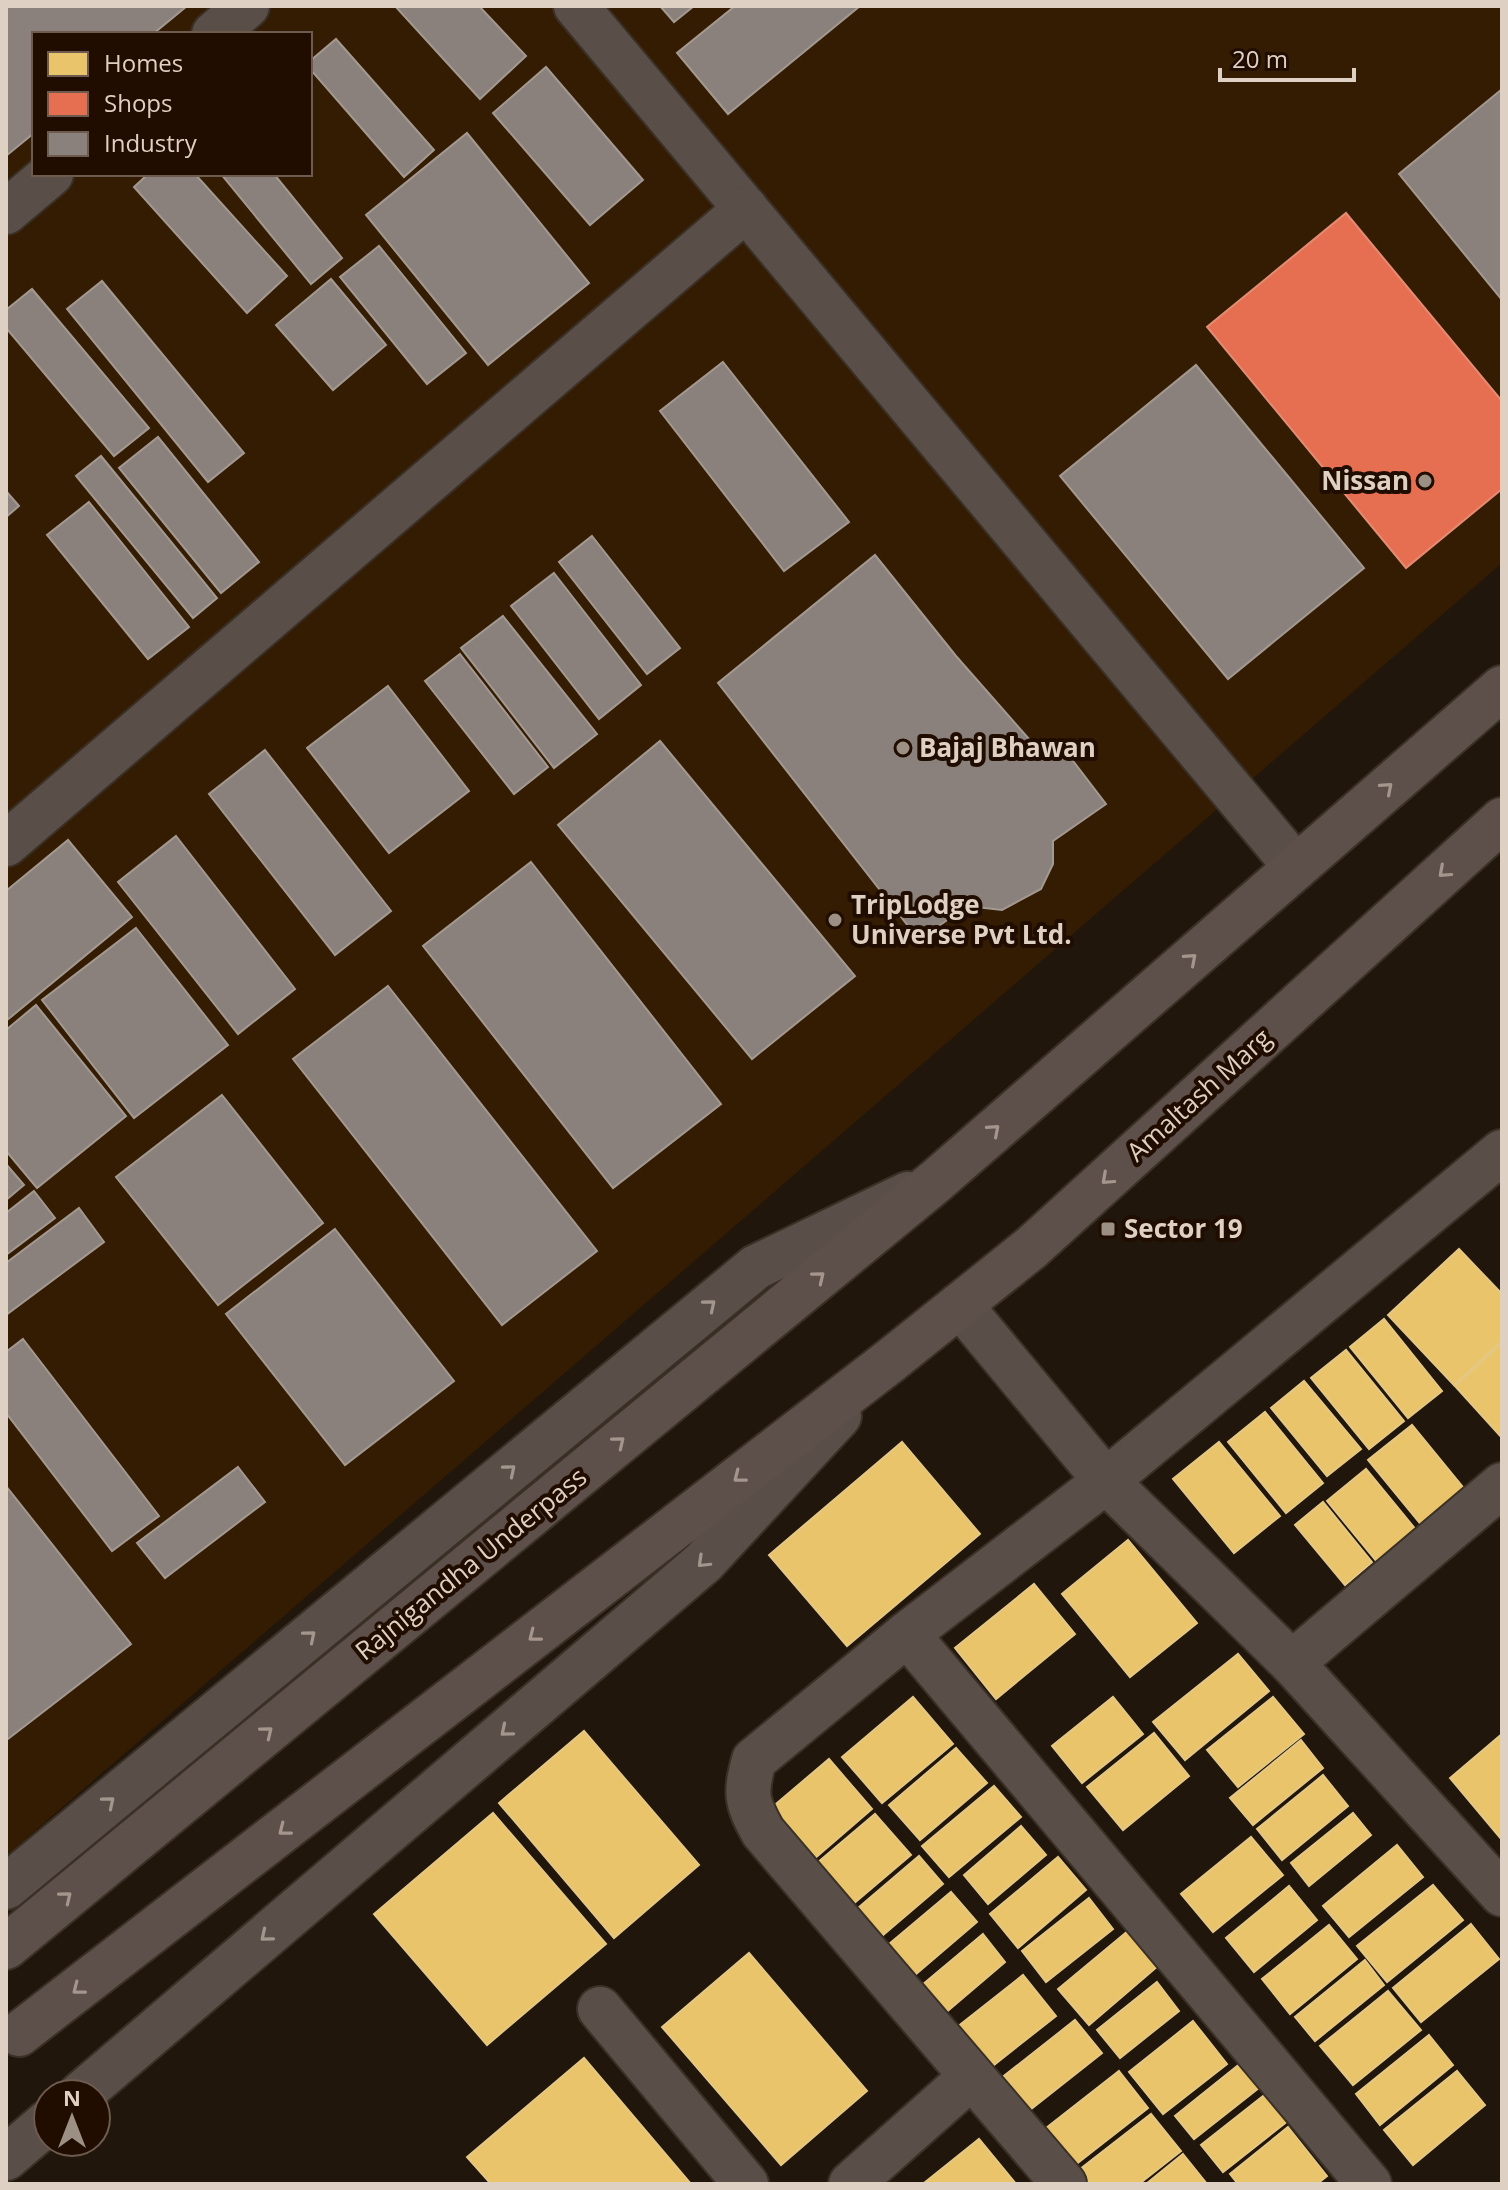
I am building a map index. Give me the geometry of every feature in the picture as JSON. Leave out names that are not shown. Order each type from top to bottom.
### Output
[{"type":"main road","points":[[936,1181],[1502,688]]},
{"type":"main road","name":"Amaltash Marg","points":[[890,1361],[1031,1248],[1502,820]]},
{"type":"main road","name":"Rajnigandha Underpass","points":[[6,1947],[936,1181]]},
{"type":"main road","points":[[19,2034],[890,1361]]},
{"type":"street","points":[[216,32],[247,6]]},
{"type":"street","points":[[576,6],[1296,867]]},
{"type":"street","points":[[6,212],[49,176]]},
{"type":"street","points":[[6,844],[746,209]]},
{"type":"street","points":[[1064,2184],[763,1832],[751,1811],[747,1786],[754,1760],[907,1634],[1106,1481],[1502,1152]]},
{"type":"street","points":[[6,1887],[756,1267],[936,1181]]},
{"type":"street","points":[[960,1305],[1106,1481],[1292,1663],[1502,1894]]},
{"type":"street","points":[[100,2078],[704,1562],[890,1361]]},
{"type":"street","points":[[1292,1663],[1502,1485]]},
{"type":"street","points":[[907,1634],[1351,2178]]},
{"type":"street","points":[[600,2009],[746,2184]]},
{"type":"street","points":[[851,2184],[971,2077]]},
{"type":"street","points":[[6,2158],[32,2136]]},
{"type":"shaded area","points":[[6,6],[1502,6],[1502,563],[6,1856]]},
{"type":"building: Homes","points":[[1459,1249],[1502,1294],[1502,1341],[1454,1385],[1388,1315]]},
{"type":"building: Homes","points":[[1384,1319],[1442,1391],[1408,1418],[1350,1347]]},
{"type":"building: Homes","points":[[1502,1343],[1502,1438],[1455,1386]]},
{"type":"building: Homes","points":[[1346,1350],[1404,1421],[1369,1449],[1311,1378]]},
{"type":"building: Homes","points":[[1304,1381],[1361,1449],[1327,1476],[1271,1408]]},
{"type":"building: Homes","points":[[1265,1412],[1323,1483],[1286,1513],[1228,1442]]},
{"type":"building: Homes","points":[[1412,1425],[1467,1492],[1423,1527],[1368,1460]]},
{"type":"building: Homes","points":[[902,1442],[980,1534],[847,1646],[769,1555]]},
{"type":"building: Homes","points":[[1219,1442],[1280,1516],[1234,1553],[1173,1479]]},
{"type":"building: Homes","points":[[1366,1469],[1426,1542],[1387,1574],[1327,1501]]},
{"type":"building: Homes","points":[[1323,1502],[1372,1562],[1345,1585],[1295,1525]]},
{"type":"building: Homes","points":[[1128,1540],[1197,1623],[1130,1677],[1062,1594]]},
{"type":"building: Homes","points":[[1034,1584],[1075,1634],[996,1699],[955,1648]]},
{"type":"building: Homes","points":[[1238,1654],[1269,1691],[1185,1760],[1153,1722]]},
{"type":"building: Homes","points":[[913,1697],[953,1744],[882,1803],[842,1757]]},
{"type":"building: Homes","points":[[1113,1697],[1143,1734],[1082,1783],[1052,1746]]},
{"type":"building: Homes","points":[[1273,1697],[1304,1734],[1238,1787],[1207,1750]]},
{"type":"building: Homes","points":[[584,1731],[699,1865],[614,1938],[499,1803]]},
{"type":"building: Homes","points":[[1154,1733],[1189,1776],[1123,1830],[1087,1787]]},
{"type":"building: Homes","points":[[1502,1734],[1502,1840],[1450,1778]]},
{"type":"building: Homes","points":[[1301,1740],[1323,1768],[1253,1825],[1230,1798]]},
{"type":"building: Homes","points":[[956,1748],[987,1783],[920,1840],[889,1805]]},
{"type":"building: Homes","points":[[829,1759],[872,1809],[807,1865],[764,1814]]},
{"type":"building: Homes","points":[[1323,1775],[1348,1806],[1282,1860],[1257,1829]]},
{"type":"building: Homes","points":[[994,1786],[1021,1817],[949,1877],[922,1846]]},
{"type":"building: Homes","points":[[493,1813],[606,1944],[487,2045],[374,1914]]},
{"type":"building: Homes","points":[[1353,1813],[1371,1835],[1309,1886],[1291,1863]]},
{"type":"building: Homes","points":[[875,1814],[911,1855],[846,1910],[811,1868]]},
{"type":"building: Homes","points":[[1021,1826],[1046,1855],[988,1904],[964,1875]]},
{"type":"building: Homes","points":[[1251,1837],[1283,1875],[1213,1932],[1181,1894]]},
{"type":"building: Homes","points":[[1397,1845],[1423,1877],[1349,1937],[1323,1906]]},
{"type":"building: Homes","points":[[919,1856],[943,1884],[876,1941],[852,1913]]},
{"type":"building: Homes","points":[[1058,1857],[1086,1890],[1018,1948],[990,1914]]},
{"type":"building: Homes","points":[[1433,1885],[1463,1920],[1387,1982],[1357,1946]]},
{"type":"building: Homes","points":[[1289,1886],[1317,1920],[1254,1972],[1226,1938]]},
{"type":"building: Homes","points":[[951,1892],[977,1922],[909,1980],[883,1949]]},
{"type":"building: Homes","points":[[1089,1898],[1113,1929],[1046,1982],[1022,1951]]},
{"type":"building: Homes","points":[[1471,1924],[1499,1959],[1421,2022],[1393,1988]]},
{"type":"building: Homes","points":[[1329,1925],[1357,1959],[1290,2014],[1262,1979]]},
{"type":"building: Homes","points":[[1128,1931],[1158,1966],[1089,2025],[1058,1989]]},
{"type":"building: Homes","points":[[983,1934],[1005,1962],[944,2014],[921,1986]]},
{"type":"building: Homes","points":[[749,1953],[867,2091],[781,2165],[662,2027]]},
{"type":"building: Homes","points":[[1365,1960],[1384,1985],[1315,2041],[1295,2017]]},
{"type":"building: Homes","points":[[1023,1975],[1056,2016],[980,2076],[947,2035]]},
{"type":"building: Homes","points":[[1157,1982],[1179,2011],[1120,2058],[1097,2030]]},
{"type":"building: Homes","points":[[1388,1991],[1421,2030],[1353,2085],[1320,2046]]},
{"type":"building: Homes","points":[[1075,2020],[1102,2053],[1021,2117],[995,2083]]},
{"type":"building: Homes","points":[[1193,2021],[1227,2064],[1163,2114],[1129,2072]]},
{"type":"building: Homes","points":[[1429,2035],[1453,2065],[1380,2125],[1356,2094]]},
{"type":"building: Homes","points":[[584,2058],[691,2184],[491,2184],[467,2157]]},
{"type":"building: Homes","points":[[1241,2063],[1260,2087],[1194,2139],[1175,2116]]},
{"type":"building: Homes","points":[[1119,2071],[1148,2108],[1066,2172],[1036,2136]]},
{"type":"building: Homes","points":[[1457,2071],[1485,2105],[1413,2165],[1384,2130]]},
{"type":"building: Homes","points":[[1267,2093],[1289,2120],[1223,2172],[1201,2145]]},
{"type":"building: Homes","points":[[1151,2114],[1181,2151],[1139,2184],[1076,2184],[1070,2177]]},
{"type":"building: Homes","points":[[1288,2127],[1327,2176],[1317,2184],[1238,2184],[1230,2174]]},
{"type":"building: Homes","points":[[979,2139],[1016,2184],[924,2183]]},
{"type":"building: Homes","points":[[1183,2154],[1207,2184],[1146,2184]]},
{"type":"building: Shops","points":[[1346,213],[1502,401],[1502,489],[1406,568],[1207,327]]},
{"type":"building: Industry","points":[[6,6],[187,6],[155,32],[32,32],[32,135],[6,156]]},
{"type":"building: Industry","points":[[395,6],[479,6],[526,56],[480,99]]},
{"type":"building: Industry","points":[[660,6],[694,6],[674,22]]},
{"type":"building: Industry","points":[[735,6],[860,6],[728,114],[677,53]]},
{"type":"building: Industry","points":[[336,39],[434,150],[404,177],[312,71],[312,59]]},
{"type":"building: Industry","points":[[546,67],[643,180],[590,225],[493,113]]},
{"type":"building: Industry","points":[[1502,89],[1502,300],[1399,174]]},
{"type":"building: Industry","points":[[467,133],[589,283],[488,365],[366,215]]},
{"type":"building: Industry","points":[[146,176],[197,176],[287,276],[247,313],[134,187]]},
{"type":"building: Industry","points":[[223,176],[276,176],[342,258],[311,284]]},
{"type":"building: Industry","points":[[379,246],[466,353],[427,384],[340,277]]},
{"type":"building: Industry","points":[[331,279],[386,345],[333,390],[276,325]]},
{"type":"building: Industry","points":[[102,281],[244,453],[208,482],[67,309]]},
{"type":"building: Industry","points":[[32,289],[149,428],[114,456],[6,328],[6,310]]},
{"type":"building: Industry","points":[[723,362],[849,522],[784,571],[660,411]]},
{"type":"building: Industry","points":[[1196,365],[1364,568],[1228,679],[1060,476]]},
{"type":"building: Industry","points":[[158,437],[259,562],[221,593],[119,468]]},
{"type":"building: Industry","points":[[101,456],[217,598],[193,618],[76,476]]},
{"type":"building: Industry","points":[[6,491],[19,506],[6,517]]},
{"type":"building: Industry","points":[[89,502],[189,627],[148,659],[47,535]]},
{"type":"building: Industry","points":[[592,536],[680,648],[647,674],[559,562]]},
{"type":"building: Industry","name":"Bajaj Bhawan","points":[[875,555],[956,656],[1044,756],[1057,740],[1106,804],[1053,841],[1053,864],[1041,889],[1002,910],[967,906],[919,940],[718,683]]},
{"type":"building: Industry","points":[[554,573],[641,685],[599,719],[511,606]]},
{"type":"building: Industry","points":[[503,616],[597,734],[554,768],[461,648]]},
{"type":"building: Industry","points":[[460,654],[548,767],[514,794],[425,681]]},
{"type":"building: Industry","points":[[388,686],[469,791],[389,853],[307,748]]},
{"type":"building: Industry","points":[[660,741],[855,976],[752,1059],[558,825]]},
{"type":"building: Industry","points":[[265,750],[391,911],[335,955],[209,794]]},
{"type":"building: Industry","points":[[176,836],[295,989],[238,1034],[118,882]]},
{"type":"building: Industry","points":[[68,840],[132,917],[6,1021],[6,891]]},
{"type":"building: Industry","points":[[531,862],[721,1104],[613,1188],[423,946]]},
{"type":"building: Industry","points":[[136,928],[228,1045],[134,1118],[42,1000]]},
{"type":"building: Industry","points":[[388,986],[597,1251],[502,1325],[293,1059]]},
{"type":"building: Industry","points":[[36,1005],[126,1116],[37,1188],[6,1151],[6,1030]]},
{"type":"building: Industry","points":[[222,1095],[323,1223],[218,1305],[116,1177]]},
{"type":"building: Industry","points":[[6,1164],[24,1185],[6,1200]]},
{"type":"building: Industry","points":[[34,1191],[55,1218],[6,1255],[6,1213]]},
{"type":"building: Industry","points":[[79,1208],[104,1242],[6,1315],[6,1263]]},
{"type":"building: Industry","points":[[335,1229],[454,1381],[345,1465],[226,1314]]},
{"type":"building: Industry","points":[[23,1339],[159,1516],[112,1551],[6,1413],[6,1352]]},
{"type":"building: Industry","points":[[238,1467],[265,1502],[165,1578],[137,1543]]},
{"type":"building: Industry","points":[[6,1486],[131,1644],[8,1739],[6,1737]]},
{"type":"place","name":"Nissan","points":[[1425,481]]},
{"type":"place","name":"Bajaj Bhawan","points":[[903,748]]},
{"type":"place","name":"TripLodge Universe Pvt Ltd.","points":[[835,920]]},
{"type":"place","name":"Sector 19","points":[[1108,1229]]}]
